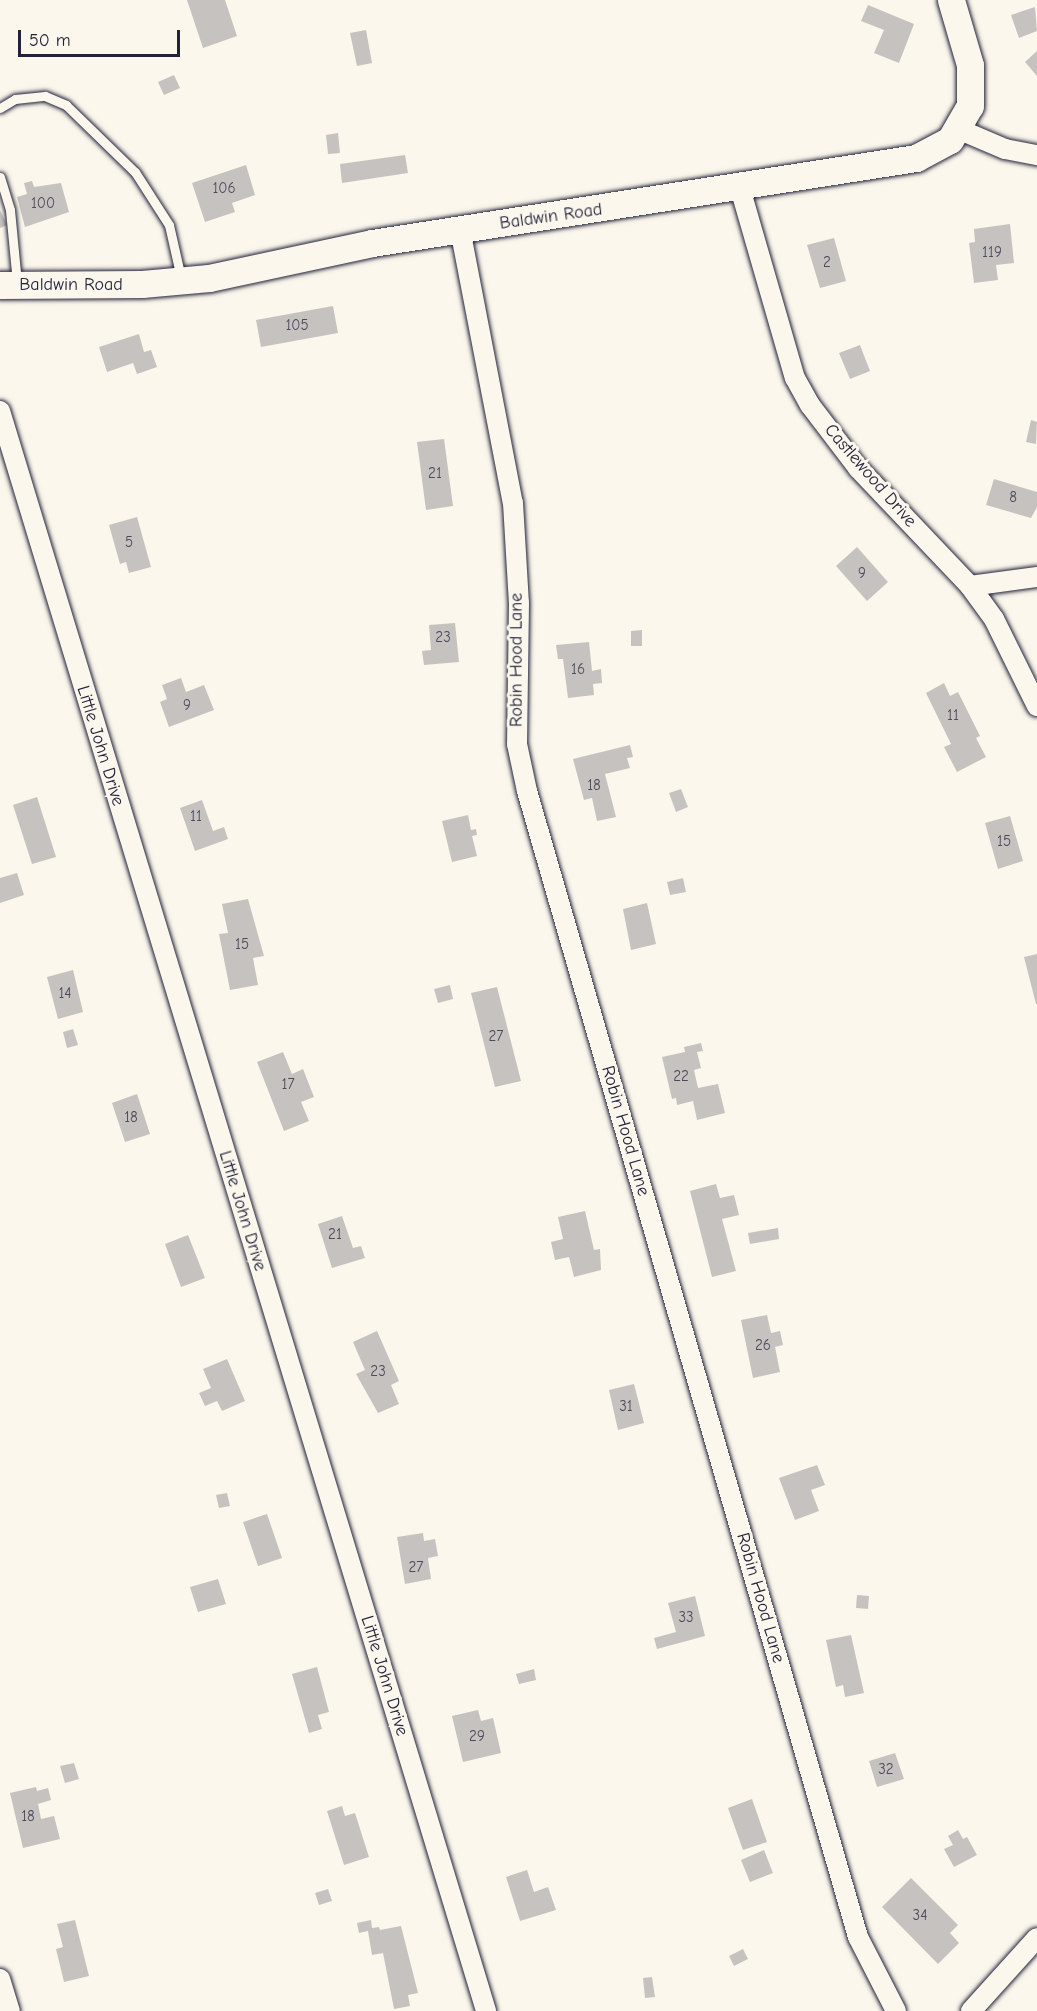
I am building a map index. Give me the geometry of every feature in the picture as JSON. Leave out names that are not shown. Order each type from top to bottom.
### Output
[{"type":"street","name":"Baldwin Road","points":[[9,284],[109,285],[182,280],[460,229],[740,188],[916,158],[940,148],[958,129],[970,106],[972,84],[964,39],[951,0]]},
{"type":"street","points":[[958,129],[1005,149],[1037,155]]},
{"type":"street","name":"Castlewood Drive","points":[[740,188],[795,378],[810,405],[858,468],[970,586],[994,619],[1037,706]]},
{"type":"street","name":"Robin Hood Lane","points":[[460,229],[513,503],[519,603],[517,744],[527,791],[858,1937],[896,2011]]},
{"type":"street","name":"Little John Drive","points":[[0,411],[486,2011]]},
{"type":"street","points":[[970,586],[1037,577]]},
{"type":"street","points":[[971,2011],[1037,1938]]},
{"type":"street","points":[[0,1978],[10,2011]]},
{"type":"lane","points":[[0,108],[15,99],[45,96],[66,105],[135,172],[169,225],[182,280]]},
{"type":"lane","points":[[0,177],[10,210],[9,284]]},
{"type":"building","points":[[187,0],[225,0],[237,36],[203,48]]},
{"type":"building","points":[[868,5],[914,24],[899,63],[874,53],[884,30],[861,21]]},
{"type":"building","points":[[1035,7],[1037,31],[1019,38],[1011,15]]},
{"type":"building","points":[[366,30],[372,63],[357,66],[350,33]]},
{"type":"building","points":[[1037,51],[1037,76],[1025,62]]},
{"type":"building","points":[[174,75],[180,88],[164,95],[158,82]]},
{"type":"building","points":[[338,133],[340,153],[328,154],[326,135]]},
{"type":"building","points":[[405,155],[408,173],[342,183],[340,164]]},
{"type":"building","points":[[246,165],[255,195],[232,203],[235,212],[205,222],[192,183]]},
{"type":"building","points":[[32,181],[34,187],[61,183],[69,212],[25,227],[17,197],[27,194],[24,183]]},
{"type":"building","points":[[0,210],[7,225],[0,228]]},
{"type":"building","points":[[1010,224],[1014,263],[996,265],[998,280],[974,283],[969,243],[975,242],[974,229]]},
{"type":"building","points":[[834,238],[846,281],[820,288],[807,245]]},
{"type":"building","points":[[333,306],[338,333],[261,347],[256,320]]},
{"type":"building","points":[[139,334],[144,352],[151,350],[157,367],[137,374],[133,363],[107,372],[99,347]]},
{"type":"building","points":[[860,345],[870,371],[850,379],[839,353]]},
{"type":"building","points":[[1031,420],[1037,422],[1036,444],[1026,442]]},
{"type":"building","points":[[444,439],[453,506],[426,510],[417,442]]},
{"type":"building","points":[[994,479],[1037,492],[1037,507],[1031,518],[986,505]]},
{"type":"building","points":[[137,517],[151,567],[129,573],[126,562],[120,564],[109,525]]},
{"type":"building","points":[[857,547],[888,582],[867,601],[836,566]]},
{"type":"building","points":[[455,623],[459,662],[424,665],[422,651],[431,650],[429,625]]},
{"type":"building","points":[[642,630],[642,646],[631,646],[631,631]]},
{"type":"building","points":[[589,642],[592,671],[601,669],[602,683],[593,684],[594,695],[568,698],[563,659],[558,659],[556,645]]},
{"type":"building","points":[[181,678],[186,692],[204,685],[214,710],[169,727],[160,702],[167,699],[162,685]]},
{"type":"building","points":[[944,683],[950,696],[958,692],[980,736],[976,738],[986,757],[957,772],[944,747],[951,744],[926,693]]},
{"type":"building","points":[[630,745],[633,757],[627,758],[630,768],[605,774],[616,817],[597,821],[592,798],[584,800],[573,759]]},
{"type":"building","points":[[681,789],[688,807],[676,812],[669,793]]},
{"type":"building","points":[[37,797],[56,857],[32,864],[13,805]]},
{"type":"building","points":[[202,800],[213,831],[224,827],[228,839],[195,851],[180,808]]},
{"type":"building","points":[[468,815],[471,830],[476,829],[477,835],[472,836],[477,856],[452,862],[442,821]]},
{"type":"building","points":[[1010,816],[1023,861],[998,869],[985,823]]},
{"type":"building","points":[[17,873],[24,895],[0,903],[0,878]]},
{"type":"building","points":[[683,878],[686,892],[670,895],[667,882]]},
{"type":"building","points":[[248,899],[264,956],[253,958],[258,985],[230,990],[219,934],[228,933],[222,904]]},
{"type":"building","points":[[647,903],[656,944],[631,950],[623,909]]},
{"type":"building","points":[[1037,954],[1037,1004],[1036,1004],[1024,957]]},
{"type":"building","points":[[73,970],[83,1012],[58,1019],[47,977]]},
{"type":"building","points":[[450,985],[453,999],[438,1003],[434,989]]},
{"type":"building","points":[[497,987],[521,1081],[495,1087],[471,993]]},
{"type":"building","points":[[73,1029],[78,1045],[67,1048],[63,1032]]},
{"type":"building","points":[[701,1043],[703,1051],[697,1052],[701,1068],[694,1070],[698,1088],[718,1084],[725,1113],[697,1120],[693,1101],[677,1105],[676,1098],[672,1099],[662,1057],[685,1052],[684,1047]]},
{"type":"building","points":[[283,1052],[292,1074],[303,1069],[314,1097],[301,1102],[309,1121],[284,1131],[257,1062]]},
{"type":"building","points":[[137,1094],[150,1134],[125,1142],[112,1103]]},
{"type":"building","points":[[716,1184],[720,1198],[734,1195],[739,1215],[722,1219],[736,1271],[712,1277],[690,1191]]},
{"type":"building","points":[[585,1211],[594,1250],[600,1249],[601,1270],[574,1277],[569,1257],[555,1260],[551,1242],[563,1239],[558,1217]]},
{"type":"building","points":[[342,1216],[353,1248],[361,1246],[365,1258],[332,1268],[318,1224]]},
{"type":"building","points":[[778,1228],[779,1239],[750,1244],[748,1233]]},
{"type":"building","points":[[188,1235],[205,1278],[181,1287],[165,1244]]},
{"type":"building","points":[[767,1315],[771,1333],[780,1331],[783,1345],[775,1347],[780,1372],[753,1378],[741,1320]]},
{"type":"building","points":[[377,1331],[399,1381],[391,1385],[399,1404],[378,1413],[356,1374],[365,1370],[353,1342]]},
{"type":"building","points":[[227,1359],[245,1401],[222,1411],[217,1401],[205,1406],[199,1393],[211,1388],[203,1369]]},
{"type":"building","points":[[634,1384],[644,1423],[618,1430],[609,1390]]},
{"type":"building","points":[[817,1465],[825,1485],[811,1490],[819,1511],[795,1520],[779,1478]]},
{"type":"building","points":[[227,1493],[230,1506],[219,1508],[216,1495]]},
{"type":"building","points":[[267,1514],[282,1558],[258,1566],[243,1522]]},
{"type":"building","points":[[423,1533],[424,1541],[435,1539],[438,1556],[428,1558],[431,1579],[405,1584],[397,1537]]},
{"type":"building","points":[[218,1579],[226,1604],[198,1612],[190,1587]]},
{"type":"building","points":[[857,1595],[869,1596],[868,1609],[856,1608]]},
{"type":"building","points":[[695,1596],[705,1636],[657,1649],[654,1638],[676,1632],[668,1603]]},
{"type":"building","points":[[851,1635],[864,1693],[845,1697],[843,1685],[836,1687],[826,1640]]},
{"type":"building","points":[[317,1667],[329,1712],[318,1715],[322,1729],[309,1733],[292,1674]]},
{"type":"building","points":[[534,1669],[536,1680],[519,1684],[516,1674]]},
{"type":"building","points":[[478,1710],[481,1721],[493,1718],[501,1753],[463,1762],[452,1716]]},
{"type":"building","points":[[895,1753],[904,1779],[877,1787],[869,1761]]},
{"type":"building","points":[[74,1763],[79,1779],[65,1783],[60,1766]]},
{"type":"building","points":[[36,1787],[37,1791],[48,1788],[51,1800],[38,1804],[41,1819],[54,1816],[60,1839],[23,1848],[10,1793]]},
{"type":"building","points":[[752,1799],[767,1842],[743,1850],[728,1808]]},
{"type":"building","points":[[342,1806],[345,1816],[355,1813],[369,1857],[344,1865],[327,1811]]},
{"type":"building","points":[[958,1830],[963,1839],[967,1837],[977,1855],[954,1867],[944,1849],[953,1845],[948,1836]]},
{"type":"building","points":[[764,1850],[773,1873],[750,1882],[741,1860]]},
{"type":"building","points":[[527,1870],[534,1892],[548,1887],[556,1910],[520,1921],[506,1877]]},
{"type":"building","points":[[911,1878],[958,1925],[950,1933],[959,1943],[938,1964],[882,1907]]},
{"type":"building","points":[[328,1889],[332,1901],[319,1905],[315,1893]]},
{"type":"building","points":[[75,1920],[89,1976],[64,1982],[56,1949],[63,1947],[57,1924]]},
{"type":"building","points":[[371,1920],[372,1928],[379,1927],[380,1930],[401,1926],[418,1993],[408,1995],[410,2006],[394,2009],[383,1953],[372,1955],[368,1931],[359,1933],[357,1923]]},
{"type":"building","points":[[743,1949],[748,1959],[734,1966],[729,1956]]},
{"type":"building","points":[[652,1977],[655,1997],[645,1998],[643,1978]]}]
